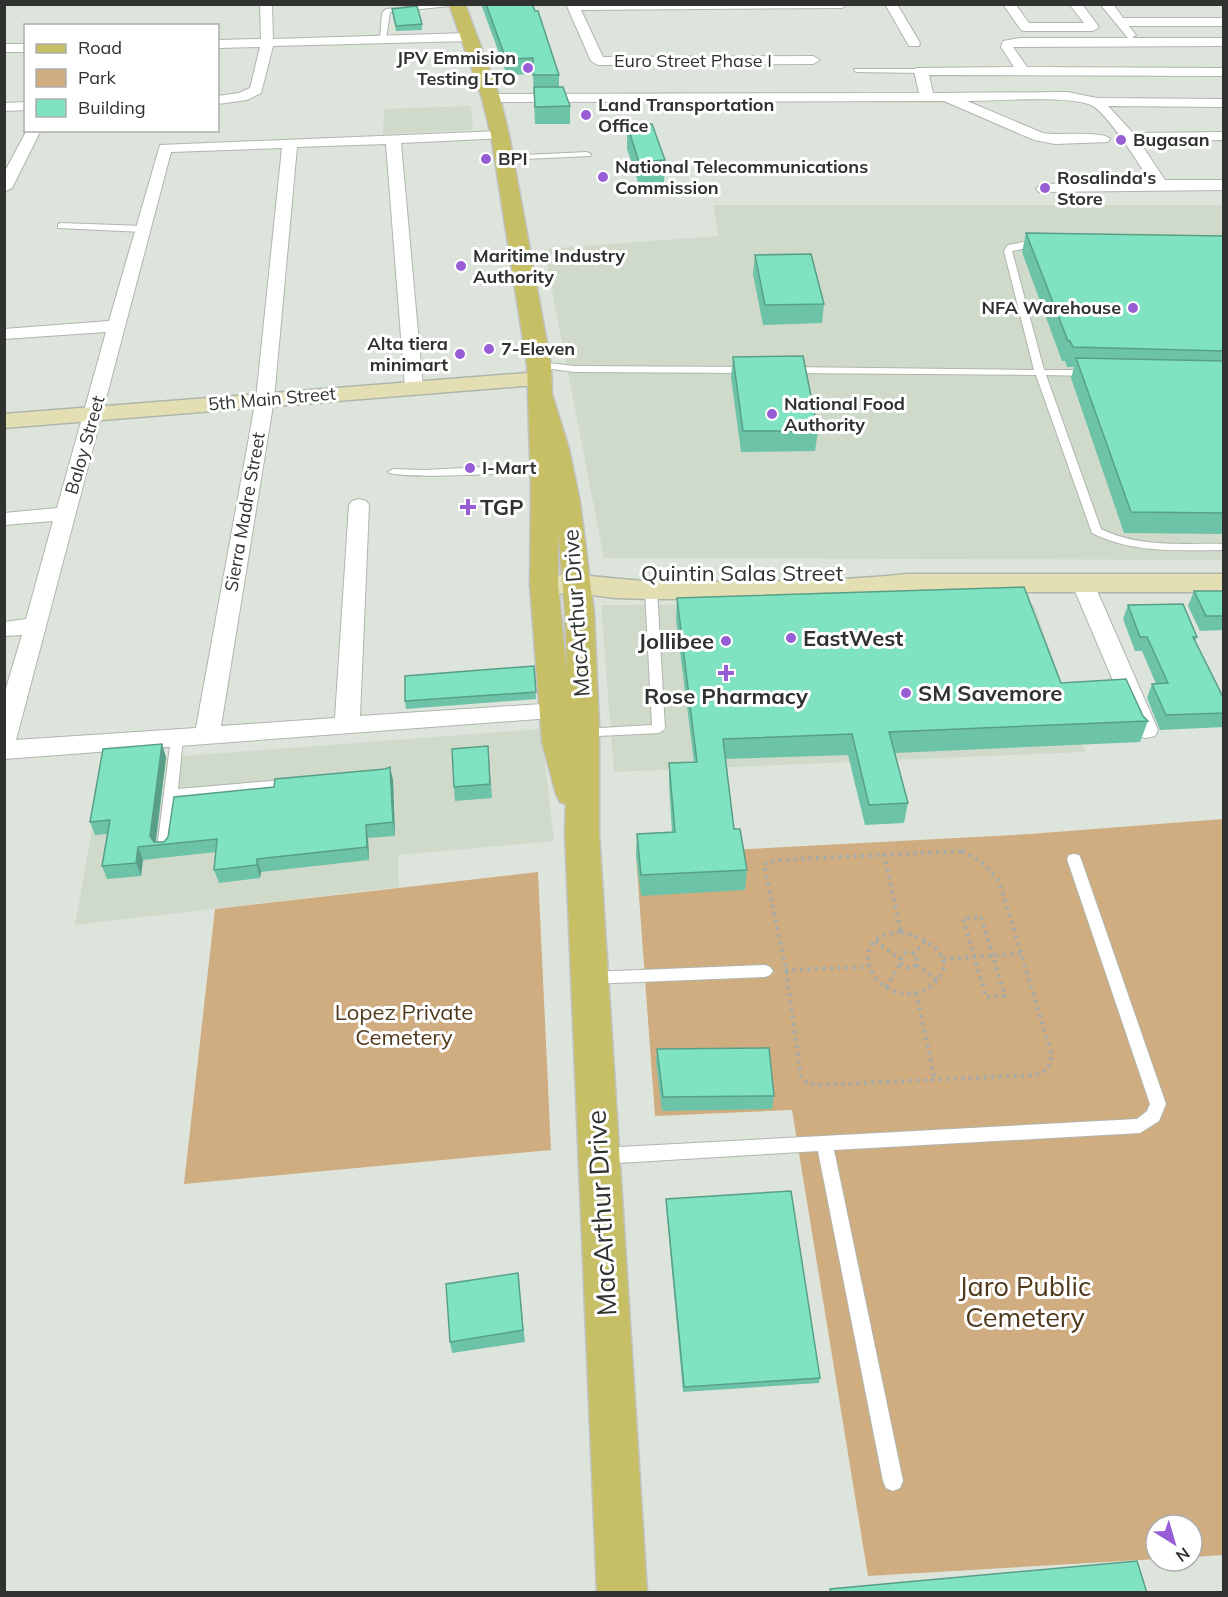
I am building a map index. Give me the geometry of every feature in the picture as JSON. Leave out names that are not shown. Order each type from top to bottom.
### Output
[{"type":"main road","name":"MacArthur Drive","points":[[457,5],[491,98],[500,135],[540,380],[566,487],[577,584],[583,734],[582,833],[622,1593]]},
{"type":"main road","name":"MacArthur Drive","points":[[540,380],[544,467],[544,585],[558,742],[582,833]]},
{"type":"main road","name":"5th Main Street","points":[[4,421],[97,406],[265,392],[414,381],[540,380]]},
{"type":"main road","name":"5th Main Street","points":[[4,406],[97,406]]},
{"type":"main road","name":"Quintin Salas Street","points":[[577,584],[614,573],[854,574],[907,583]]},
{"type":"main road","name":"Quintin Salas Street","points":[[544,585],[577,584],[651,591],[850,589],[907,583],[1224,583]]},
{"type":"street","points":[[219,100],[242,97],[256,90],[267,43],[266,4]]},
{"type":"street","points":[[572,5],[842,4]]},
{"type":"street","points":[[891,4],[914,43]]},
{"type":"street","points":[[1009,4],[1025,27],[1093,27],[1075,4]]},
{"type":"street","points":[[1106,4],[1136,43]]},
{"type":"street","name":"Euro Street Phase I","points":[[572,5],[598,61],[813,60]]},
{"type":"street","points":[[1120,22],[1221,18]]},
{"type":"street","points":[[219,44],[470,37]]},
{"type":"street","points":[[1023,71],[1006,47],[1008,44],[1020,42],[1224,42]]},
{"type":"street","points":[[4,48],[24,48]]},
{"type":"street","points":[[598,61],[606,77]]},
{"type":"street","points":[[927,97],[921,71],[1224,72]]},
{"type":"street","points":[[491,98],[1068,96],[1097,102],[1224,104]]},
{"type":"street","points":[[946,97],[1039,137],[1055,140],[1103,139]]},
{"type":"street","points":[[1097,102],[1128,137],[1160,185]]},
{"type":"street","points":[[4,107],[24,106]]},
{"type":"street","points":[[4,188],[33,132]]},
{"type":"street","points":[[290,143],[500,135]]},
{"type":"street","points":[[1128,137],[1224,136]]},
{"type":"street","points":[[393,138],[414,381]]},
{"type":"street","name":"Baloy Street","points":[[4,741],[64,514],[97,406],[165,148],[290,143]]},
{"type":"street","name":"Sierra Madre Street","points":[[207,736],[265,392],[290,143]]},
{"type":"street","points":[[1044,189],[1224,185]]},
{"type":"street","points":[[4,334],[118,326]]},
{"type":"street","points":[[347,726],[359,505]]},
{"type":"street","points":[[4,519],[64,514]]},
{"type":"street","points":[[1083,584],[1146,730]]},
{"type":"street","points":[[4,629],[34,626]]},
{"type":"street","points":[[4,750],[557,711]]},
{"type":"lane","points":[[383,39],[385,13],[388,10],[457,5]]},
{"type":"lane","points":[[856,70],[921,71]]},
{"type":"lane","points":[[503,158],[587,154]]},
{"type":"lane","points":[[60,226],[143,229]]},
{"type":"lane","points":[[1047,242],[1022,244],[1011,247],[1008,251],[1042,372],[1096,531],[1111,540],[1134,545],[1224,547]]},
{"type":"lane","points":[[540,380],[575,369],[758,370]]},
{"type":"lane","points":[[781,370],[1098,373]]},
{"type":"lane","points":[[393,472],[425,473],[544,467]]},
{"type":"lane","points":[[583,734],[659,729],[651,591]]},
{"type":"lane","points":[[164,849],[177,738]]},
{"type":"lane","points":[[171,795],[307,782]]},
{"type":"lane","points":[[598,1156],[1140,1126],[1154,1116],[1158,1104],[1074,859]]},
{"type":"lane","points":[[589,978],[765,971]]},
{"type":"lane","points":[[825,1145],[893,1481]]},
{"type":"path","points":[[962,851],[979,860],[999,881],[1052,1055],[1048,1069],[1036,1075],[819,1085],[807,1083],[801,1077],[786,970],[764,864],[777,860],[884,854],[962,851]]},
{"type":"path","points":[[884,854],[901,932]]},
{"type":"path","points":[[981,917],[1005,996],[986,997],[975,957],[963,918],[981,917]]},
{"type":"path","points":[[901,932],[926,940],[938,950],[943,959],[945,968],[939,981],[930,989],[916,993],[895,992],[874,978],[868,968],[867,957],[875,941],[886,934],[901,932]]},
{"type":"path","points":[[913,955],[926,940]]},
{"type":"path","points":[[875,941],[908,967],[916,965],[939,981]]},
{"type":"path","points":[[886,987],[904,954],[917,958],[916,965]]},
{"type":"path","points":[[943,959],[1020,954]]},
{"type":"path","points":[[765,971],[868,968]]},
{"type":"path","points":[[916,993],[935,1080]]},
{"type":"shaded area","points":[[471,106],[473,130],[383,134],[384,109]]},
{"type":"shaded area","name":"National Food Authority","points":[[713,205],[1223,205],[1223,560],[604,558],[544,249],[719,236]]},
{"type":"shaded area","points":[[1034,604],[1085,752],[614,772],[601,605]]},
{"type":"shaded area","points":[[541,729],[554,841],[398,855],[399,887],[75,925],[104,762]]},
{"type":"green space","name":"Jaro Public Cemetery","points":[[1223,819],[1223,1555],[1204,1556],[1204,1513],[1144,1513],[1144,1560],[868,1576],[792,1110],[655,1116],[636,855],[1030,834]]},
{"type":"green space","name":"Lopez Private Cemetery","points":[[538,872],[551,1150],[184,1184],[215,909]]},
{"type":"building","points":[[486,4],[532,4],[535,11],[538,11],[559,75],[533,75],[533,58],[506,59]]},
{"type":"building","points":[[417,6],[422,24],[396,26],[392,9]]},
{"type":"building","points":[[534,87],[563,87],[570,106],[535,107]]},
{"type":"building","points":[[652,124],[665,160],[639,162],[627,125]]},
{"type":"building","name":"NFA Warehouse","points":[[1026,233],[1224,236],[1224,351],[1073,347],[1068,341]]},
{"type":"building","points":[[811,254],[824,304],[765,305],[755,255]]},
{"type":"building","name":"National Food Authority","points":[[803,356],[818,431],[743,431],[733,357]]},
{"type":"building","points":[[1076,358],[1224,361],[1224,513],[1131,512]]},
{"type":"building","points":[[1024,587],[1061,683],[1126,679],[1143,716],[1148,721],[889,732],[908,803],[869,805],[852,734],[723,739],[734,829],[740,829],[747,870],[641,875],[637,834],[675,832],[669,763],[697,762],[677,598]]},
{"type":"building","points":[[1194,591],[1224,591],[1224,616],[1206,616]]},
{"type":"building","points":[[1183,604],[1197,637],[1193,637],[1224,699],[1224,713],[1166,715],[1152,684],[1168,683],[1147,637],[1140,637],[1128,605]]},
{"type":"building","points":[[534,666],[536,692],[405,701],[405,676]]},
{"type":"building","points":[[162,744],[150,836],[154,842],[164,842],[168,837],[174,797],[274,787],[275,779],[390,767],[393,822],[366,825],[367,847],[257,859],[257,865],[214,870],[217,839],[138,847],[136,863],[102,866],[110,820],[90,822],[103,749]]},
{"type":"building","points":[[488,746],[490,784],[454,787],[452,749]]},
{"type":"building","points":[[769,1048],[774,1096],[663,1097],[657,1049]]},
{"type":"building","points":[[791,1191],[820,1378],[684,1387],[666,1199]]},
{"type":"building","points":[[518,1273],[523,1330],[450,1342],[446,1284]]},
{"type":"building","points":[[1137,1561],[1147,1593],[831,1593],[830,1589]]},
{"type":"place","name":"JPV Emmision Testing LTO","points":[[528,68]]},
{"type":"place","name":"Land Transportation Office","points":[[586,115]]},
{"type":"place","name":"Bugasan","points":[[1121,140]]},
{"type":"place","name":"BPI","points":[[486,159]]},
{"type":"place","name":"National Telecommunications Commission","points":[[603,177]]},
{"type":"place","name":"Rosalinda's Store","points":[[1045,188]]},
{"type":"place","name":"Maritime Industry Authority","points":[[461,266]]},
{"type":"place","name":"NFA Warehouse","points":[[1133,308]]},
{"type":"place","name":"7-Eleven","points":[[489,349]]},
{"type":"place","name":"Alta tiera minimart","points":[[460,354]]},
{"type":"place","name":"National Food Authority","points":[[772,414]]},
{"type":"place","name":"I-Mart","points":[[470,468]]},
{"type":"place","name":"TGP","points":[[468,507]]},
{"type":"place","name":"EastWest","points":[[791,638]]},
{"type":"place","name":"Jollibee","points":[[726,641]]},
{"type":"place","name":"Rose Pharmacy","points":[[726,673]]},
{"type":"place","name":"SM Savemore","points":[[906,693]]}]
